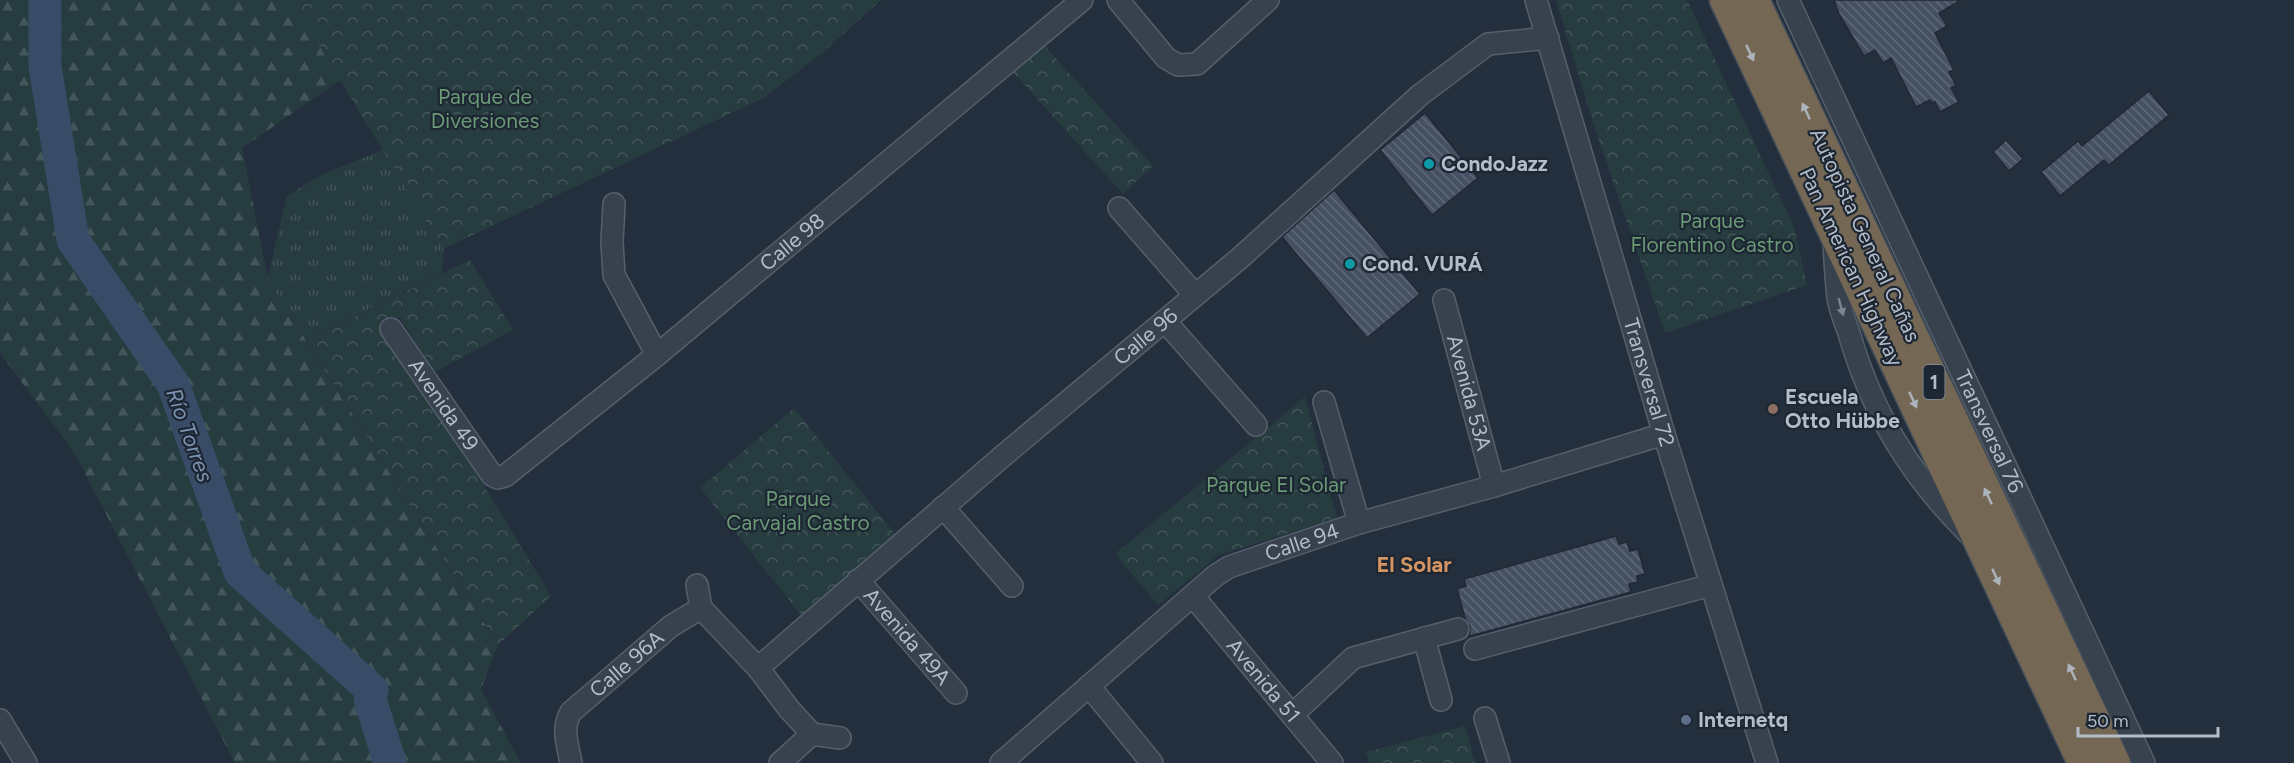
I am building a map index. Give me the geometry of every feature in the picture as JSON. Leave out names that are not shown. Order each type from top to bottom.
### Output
[{"type":"highway","name":"Pan American Highway","points":[[1725,0],[2083,763]]},
{"type":"highway","name":"Autopista General Cañas","points":[[1754,0],[2115,763]]},
{"type":"street","name":"Calle 98","points":[[498,478],[505,476],[657,355],[1082,0]]},
{"type":"street","points":[[1118,0],[1166,58],[1178,65],[1197,64],[1268,0]]},
{"type":"street","name":"Transversal 72","points":[[1536,0],[1664,434],[1767,763]]},
{"type":"street","name":"Transversal 76","points":[[1788,0],[2144,763]]},
{"type":"street","name":"Calle 96","points":[[758,668],[943,507],[1240,258],[1420,95],[1488,44],[1548,38]]},
{"type":"street","points":[[614,204],[614,275],[657,355]]},
{"type":"street","points":[[1119,208],[1195,295]]},
{"type":"street","name":"Avenida 53A","points":[[1444,300],[1494,486]]},
{"type":"street","points":[[1165,321],[1256,425]]},
{"type":"street","name":"Avenida 49","points":[[391,328],[492,475],[498,478]]},
{"type":"street","points":[[1324,402],[1359,522]]},
{"type":"street","name":"Calle 94","points":[[1001,763],[1215,576],[1229,567],[1359,522],[1494,486],[1664,434]]},
{"type":"street","points":[[943,507],[1012,586]]},
{"type":"street","name":"Avenida 49A","points":[[858,580],[956,693]]},
{"type":"street","points":[[697,585],[701,608],[758,668],[812,734],[840,738]]},
{"type":"street","points":[[1475,649],[1711,585]]},
{"type":"street","name":"Avenida 51","points":[[1193,596],[1332,763]]},
{"type":"street","name":"Calle 96A","points":[[571,763],[565,722],[571,712],[671,626],[701,608]]},
{"type":"street","points":[[1292,715],[1353,658],[1458,629]]},
{"type":"street","points":[[1424,639],[1441,700]]},
{"type":"street","points":[[1089,686],[1152,763]]},
{"type":"street","points":[[1485,718],[1499,763]]},
{"type":"street","points":[[0,720],[26,763]]},
{"type":"street","points":[[780,763],[812,734]]},
{"type":"green space","points":[[0,0],[456,0],[242,148],[268,280],[498,645],[481,689],[521,763],[235,763],[75,454],[0,353]]},
{"type":"green space","name":"Parque de Diversiones","points":[[291,0],[881,0],[823,52],[763,98],[443,249]]},
{"type":"green space","points":[[881,0],[823,52],[763,98],[444,248],[442,273],[306,340],[267,280],[287,196],[319,176],[383,150]]},
{"type":"green space","name":"Parque Florentino Castro","points":[[1556,0],[1687,0],[1794,227],[1807,285],[1665,333],[1595,129]]},
{"type":"green space","points":[[1042,43],[1153,166],[1123,194],[1012,71]]},
{"type":"green space","points":[[470,260],[513,330],[435,372],[399,317],[385,323],[551,596],[498,645],[306,340]]},
{"type":"green space","name":"Parque El Solar","points":[[1305,397],[1337,518],[1219,555],[1158,605],[1115,554]]},
{"type":"green space","name":"Parque Carvajal Castro","points":[[794,408],[895,534],[801,615],[700,488]]},
{"type":"green space","points":[[1465,726],[1475,763],[1369,763],[1366,752]]},
{"type":"building","points":[[1834,0],[1961,0],[1939,13],[1947,26],[1935,33],[1954,70],[1949,72],[1956,86],[1951,88],[1959,102],[1940,112],[1935,102],[1932,103],[1930,100],[1916,107],[1891,58],[1883,63],[1875,50],[1864,56],[1839,14]]},
{"type":"building","points":[[2149,91],[2169,115],[2109,165],[2104,160],[2060,196],[2041,172],[2078,141],[2082,146]]},
{"type":"building","name":"CondoJazz","points":[[1425,113],[1478,178],[1432,215],[1380,150]]},
{"type":"building","points":[[2006,140],[2023,159],[2009,171],[1993,152]]},
{"type":"building","name":"Cond. VURÁ","points":[[1334,190],[1420,294],[1367,338],[1282,237]]},
{"type":"building","points":[[1616,536],[1619,544],[1627,542],[1630,551],[1638,549],[1645,574],[1637,576],[1638,582],[1629,584],[1631,592],[1470,636],[1470,626],[1465,618],[1457,589],[1466,586],[1464,579]]},
{"type":"waterway","name":"Río Torres","points":[[45,0],[45,66],[73,240],[173,384],[240,572],[372,690],[370,699],[390,763]]},
{"type":"place","name":"CondoJazz","points":[[1429,164]]},
{"type":"place","name":"Cond. VURÁ","points":[[1350,264]]},
{"type":"place","name":"Escuela Otto Hübbe","points":[[1773,409]]},
{"type":"place","name":"Internetq","points":[[1686,720]]},
{"type":"district","name":"El Solar","points":[[1414,564]]}]
